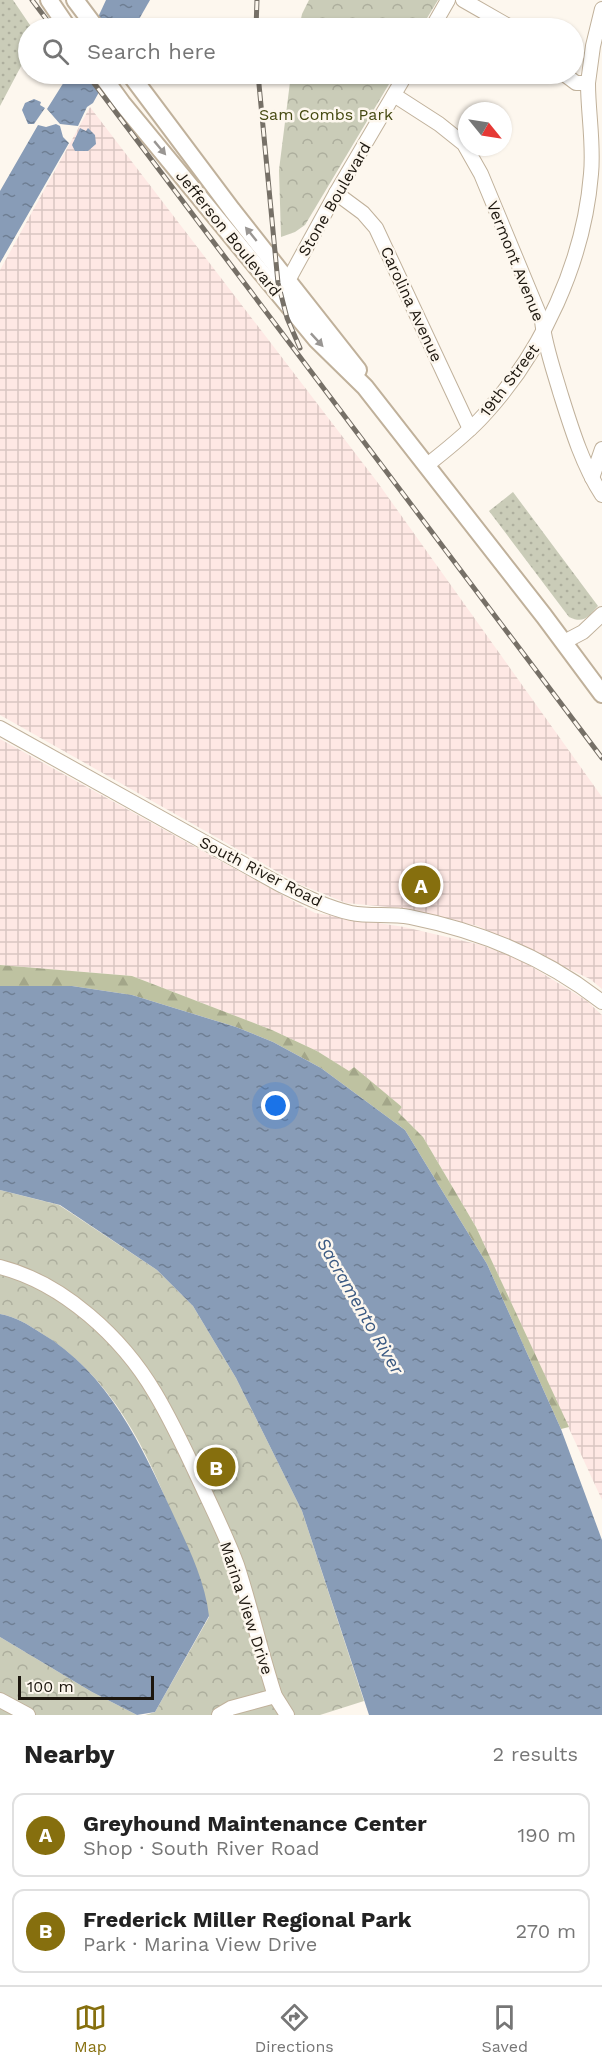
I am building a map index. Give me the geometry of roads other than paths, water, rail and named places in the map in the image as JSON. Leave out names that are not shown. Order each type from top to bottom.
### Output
[{"type":"main road","points":[[49,0],[61,18]]},
{"type":"main road","points":[[79,6],[88,18]]},
{"type":"main road","name":"Jefferson Boulevard","points":[[108,84],[284,287]]},
{"type":"main road","name":"Jefferson Boulevard","points":[[137,84],[284,287],[316,339],[365,387],[602,694]]},
{"type":"street","points":[[438,18],[448,0]]},
{"type":"street","points":[[463,0],[494,18]]},
{"type":"street","points":[[584,83],[588,83],[593,46],[602,9]]},
{"type":"street","name":"19th Street","points":[[426,465],[470,429],[507,388],[543,333],[558,301],[572,264],[597,172],[588,113],[588,83]]},
{"type":"street","name":"Stone Boulevard","points":[[284,287],[400,84]]},
{"type":"street","name":"Vermont Avenue","points":[[394,95],[439,124],[464,144],[481,174],[542,321],[545,344],[570,424],[591,478],[602,495]]},
{"type":"street","points":[[591,141],[602,153]]},
{"type":"street","name":"Carolina Avenue","points":[[336,193],[363,213],[376,228],[470,429]]},
{"type":"street","points":[[591,478],[602,449]]},
{"type":"street","points":[[564,642],[583,632],[602,614]]},
{"type":"street","name":"South River Road","points":[[0,728],[279,884],[317,902],[352,913],[409,917],[465,931],[527,954],[575,982],[602,1002]]},
{"type":"street","name":"Marina View Drive","points":[[0,1267],[29,1276],[48,1286],[88,1316],[130,1358],[150,1385],[174,1426],[230,1547],[275,1696],[287,1715]]},
{"type":"street","points":[[219,1715],[231,1708],[275,1696]]},
{"type":"street","points":[[0,1700],[28,1715]]},
{"type":"water","points":[[106,0],[150,0],[140,18],[98,18]]},
{"type":"water","points":[[63,84],[103,84],[93,103],[87,107],[78,126],[60,124],[47,109]]},
{"type":"water","points":[[34,99],[41,102],[40,105],[45,108],[34,124],[28,124],[22,110],[25,103]]},
{"type":"water","points":[[56,124],[60,126],[63,137],[69,143],[0,263],[0,191],[38,125],[46,127]]},
{"type":"water","points":[[80,128],[86,131],[88,128],[95,135],[96,144],[88,151],[75,151],[72,145]]},
{"type":"water","name":"Sacramento River","points":[[0,986],[72,986],[132,995],[236,1027],[273,1042],[321,1068],[405,1130],[487,1264],[561,1429],[602,1540],[602,1715],[369,1715],[302,1511],[236,1378],[193,1306],[157,1270],[60,1205],[0,1190]]},
{"type":"water","points":[[0,1314],[26,1324],[65,1349],[86,1368],[104,1390],[135,1437],[195,1564],[204,1590],[209,1616],[155,1712],[137,1715],[92,1692],[0,1637]]},
{"type":"railway","points":[[32,0],[46,18]]},
{"type":"railway","points":[[256,18],[257,0]]},
{"type":"railway","points":[[95,84],[602,758]]},
{"type":"railway","points":[[259,84],[278,283],[287,318],[300,348]]},
{"type":"place","name":"Greyhound Maintenance Center","points":[[421,885]]},
{"type":"place","name":"Frederick Miller Regional Park","points":[[216,1467]]},
{"type":"park label","name":"Sam Combs Park","points":[[326,114]]}]
